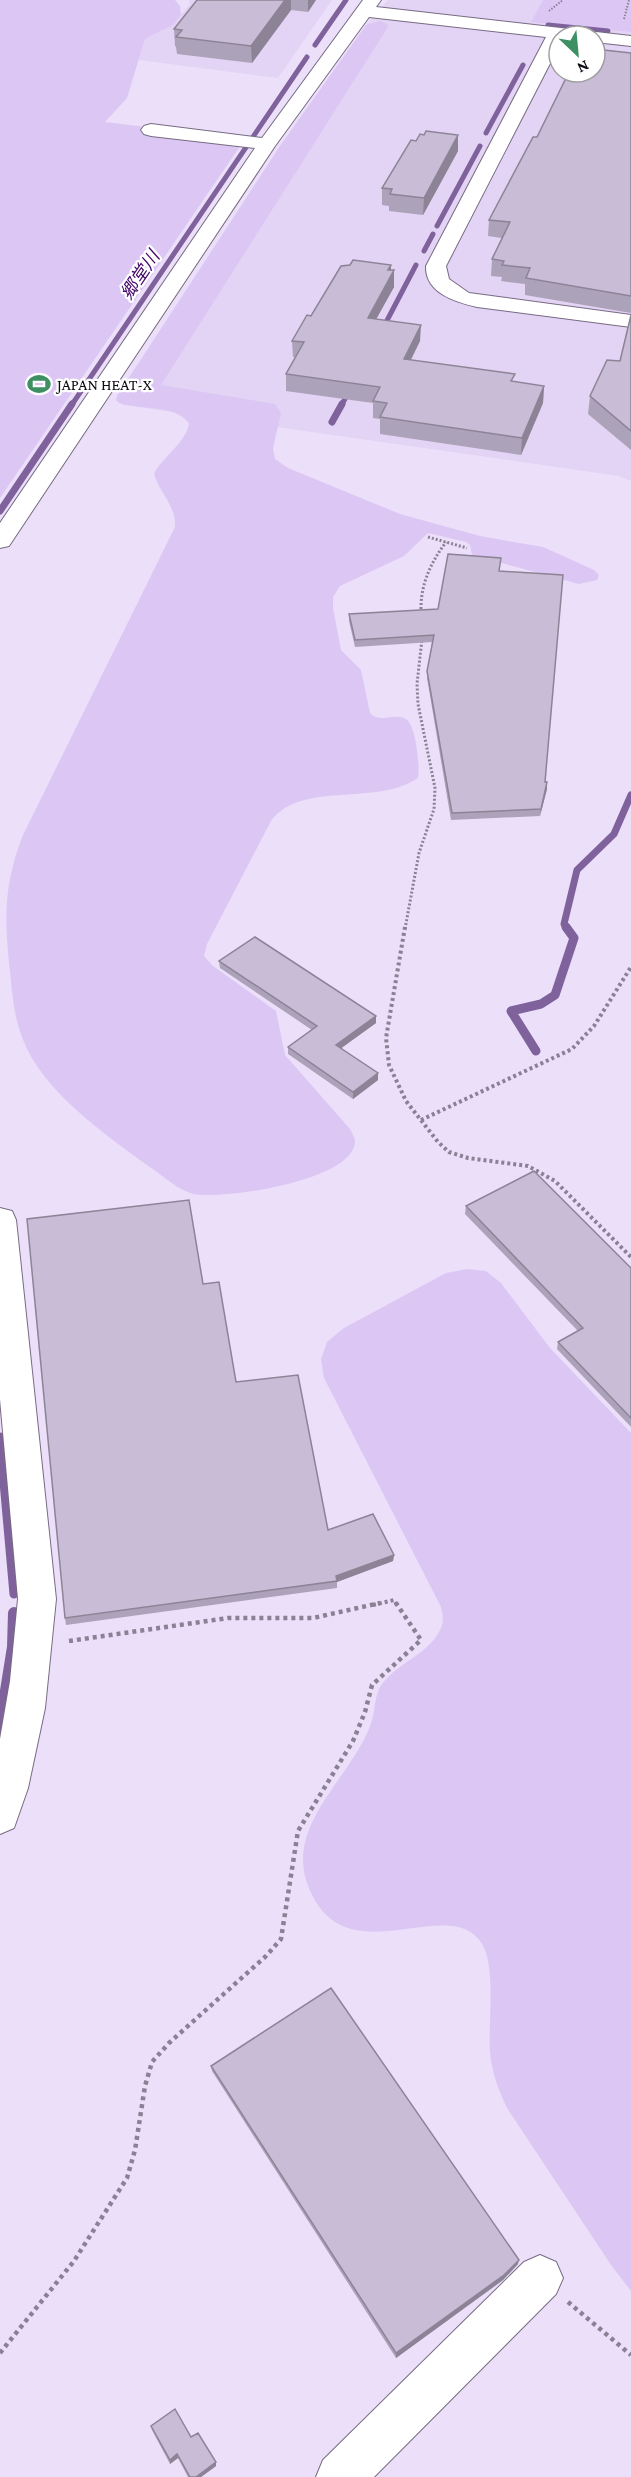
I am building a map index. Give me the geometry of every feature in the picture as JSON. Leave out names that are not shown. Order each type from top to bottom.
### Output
[{"type":"street","points":[[0,541],[107,385],[256,142],[367,6],[547,32]]},
{"type":"street","points":[[607,38],[631,41]]},
{"type":"street","points":[[547,52],[436,266],[436,275],[440,283],[449,290],[477,301],[631,321]]},
{"type":"street","points":[[151,130],[256,142]]},
{"type":"street","points":[[0,1220],[37,1599],[35,1646],[28,1707],[14,1769],[0,1815]]},
{"type":"street","points":[[340,2477],[540,2278]]},
{"type":"path","points":[[546,15],[563,0]]},
{"type":"path","points":[[428,537],[467,548]]},
{"type":"path","points":[[422,619],[420,598],[424,579],[432,560],[446,542]]},
{"type":"path","points":[[422,630],[417,684],[418,704],[435,788],[434,809],[419,853],[385,1040],[387,1060],[393,1079],[403,1098],[440,1145],[452,1153],[467,1158],[512,1161],[543,1172],[631,1257]]},
{"type":"path","points":[[421,1120],[572,1049],[594,1026],[631,967]]},
{"type":"path","points":[[0,2352],[74,2262],[127,2178],[135,2150],[145,2086],[152,2062],[169,2043],[265,1957],[280,1939],[286,1916],[297,1831],[353,1741],[365,1712],[372,1685],[421,1640],[394,1600],[313,1618],[228,1618],[35,1646]]},
{"type":"path","points":[[540,2278],[631,2355]]},
{"type":"shaded area","name":"JAPAN HEAT-X","points":[[0,0],[175,0],[180,6],[181,15],[173,25],[145,39],[127,98],[105,122],[245,139],[0,498]]},
{"type":"shaded area","points":[[189,0],[332,0],[278,78],[139,60],[145,39],[173,25],[189,5]]},
{"type":"shaded area","points":[[388,0],[631,0],[631,481],[619,476],[124,405],[116,400],[280,146],[368,23]]},
{"type":"shaded area","points":[[543,0],[631,0],[631,32],[607,30],[607,24],[531,22]]},
{"type":"shaded area","points":[[381,21],[388,27],[161,385],[275,404],[281,413],[273,448],[275,459],[288,468],[400,514],[480,536],[543,547],[594,570],[599,575],[597,580],[579,584],[472,555],[470,545],[466,542],[428,533],[404,556],[340,586],[333,597],[333,608],[341,650],[361,670],[370,713],[378,718],[402,717],[409,723],[416,746],[418,778],[401,786],[381,791],[320,797],[301,801],[284,809],[271,821],[207,944],[204,956],[213,966],[276,1011],[285,1055],[350,1129],[355,1142],[349,1156],[333,1167],[311,1177],[284,1185],[231,1194],[193,1194],[176,1186],[91,1122],[70,1104],[35,1064],[20,1032],[14,1003],[6,912],[9,882],[23,835],[175,527],[173,512],[154,474],[184,437],[189,423],[183,417],[166,410],[119,403],[116,400],[117,396],[280,146],[366,25]]},
{"type":"shaded area","points":[[467,1269],[486,1271],[501,1283],[550,1348],[631,1433],[631,2291],[611,2265],[507,2108],[491,2060],[489,1966],[482,1944],[466,1930],[446,1926],[369,1932],[344,1927],[323,1912],[307,1883],[303,1864],[304,1846],[310,1828],[318,1811],[365,1737],[372,1720],[379,1689],[393,1672],[430,1644],[443,1621],[441,1607],[324,1378],[321,1359],[327,1342],[344,1328],[446,1273]]},
{"type":"building","points":[[197,0],[285,0],[251,46],[176,37],[182,30],[174,29]]},
{"type":"building","points":[[607,50],[631,53],[631,296],[526,278],[530,268],[502,265],[504,261],[492,259],[510,222],[489,220],[533,137],[537,137],[563,84],[607,84]]},
{"type":"building","points":[[426,131],[458,135],[424,198],[390,194],[392,189],[382,188],[411,140],[416,141],[420,134],[424,135]]},
{"type":"building","points":[[353,260],[391,265],[388,270],[394,270],[368,318],[421,325],[404,359],[515,374],[511,381],[544,386],[522,438],[380,417],[387,403],[373,401],[380,387],[286,374],[304,342],[292,341],[307,315],[311,316],[341,266],[350,265]]},
{"type":"building","points":[[631,315],[631,431],[590,396],[607,360],[620,361]]},
{"type":"building","points":[[448,554],[501,558],[499,571],[563,575],[545,782],[547,782],[541,809],[452,813],[427,671],[434,635],[355,640],[349,614],[438,609]]},
{"type":"building","points":[[255,937],[376,1016],[336,1045],[378,1073],[353,1092],[288,1047],[317,1026],[219,961]]},
{"type":"building","points":[[534,1171],[631,1268],[631,1418],[558,1342],[583,1328],[466,1206]]},
{"type":"building","points":[[189,1200],[203,1284],[219,1282],[236,1382],[298,1375],[328,1530],[373,1514],[394,1555],[336,1576],[337,1581],[65,1618],[27,1219]]},
{"type":"building","points":[[331,1988],[519,2260],[504,2275],[396,2353],[211,2066]]},
{"type":"building","points":[[175,2409],[191,2437],[198,2433],[216,2462],[196,2477],[190,2477],[177,2454],[170,2460],[151,2426]]},
{"type":"waterway","name":"郷堂川","points":[[315,45],[346,0]]},
{"type":"waterway","name":"郷堂川","points":[[71,406],[307,57]]},
{"type":"waterway","points":[[486,133],[523,65]]},
{"type":"waterway","points":[[437,226],[480,146]]},
{"type":"waterway","points":[[424,251],[433,234]]},
{"type":"waterway","points":[[382,330],[416,265]]},
{"type":"waterway","points":[[341,406],[350,390]]},
{"type":"waterway","name":"郷堂川","points":[[0,511],[72,404]]},
{"type":"waterway","points":[[332,422],[342,404]]},
{"type":"waterway","points":[[567,929],[564,924],[577,870],[614,834],[631,795]]},
{"type":"waterway","points":[[536,1051],[511,1011],[541,1004],[555,995],[574,938],[566,927]]},
{"type":"waterway","name":"郷堂川","points":[[0,1437],[14,1594]]},
{"type":"waterway","name":"郷堂川","points":[[0,1728],[13,1647],[14,1613]]},
{"type":"place","name":"JAPAN HEAT-X","points":[[39,384]]}]
